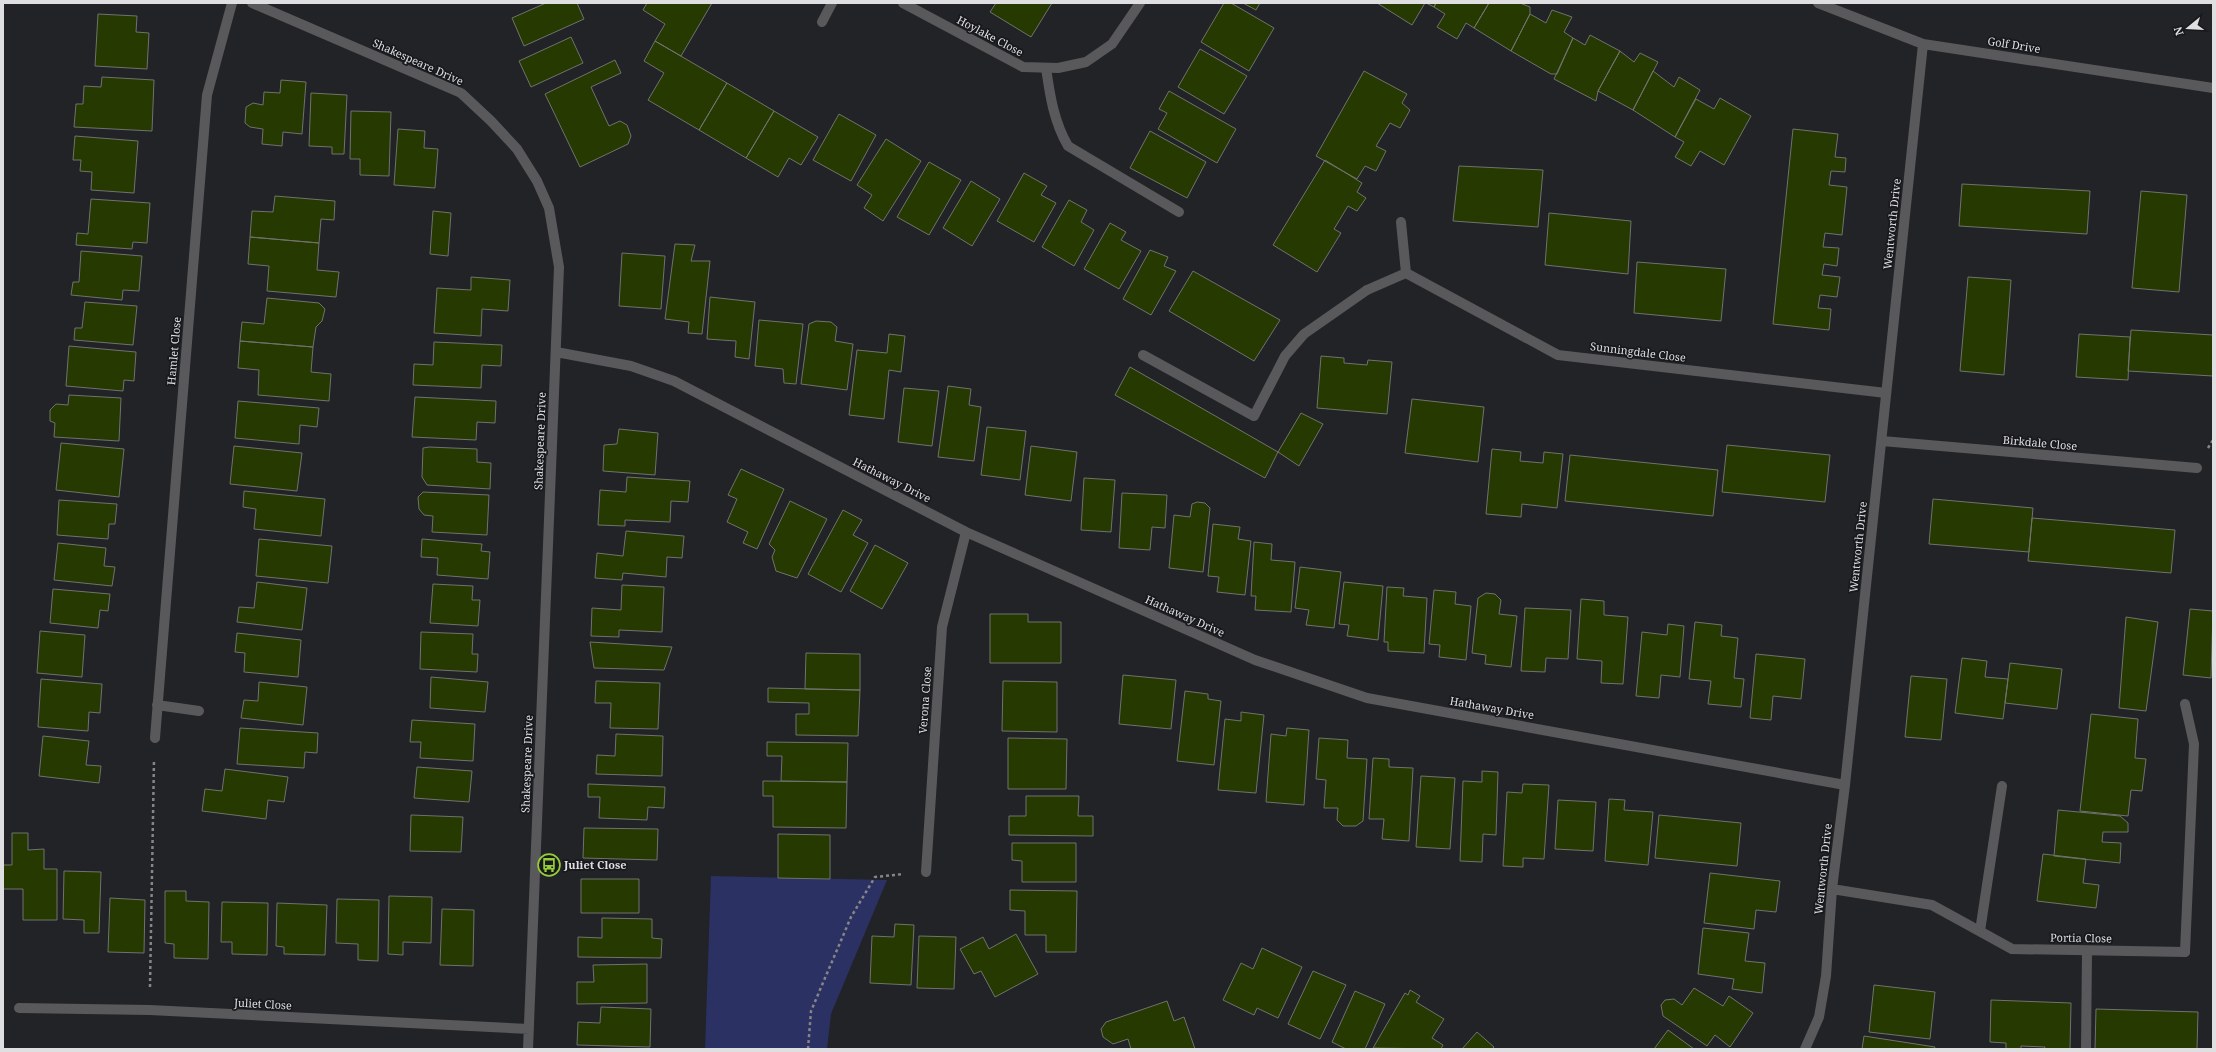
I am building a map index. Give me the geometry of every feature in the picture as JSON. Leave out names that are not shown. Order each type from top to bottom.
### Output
[{"type":"street","name":"Hamlet Close","points":[[155,738],[207,95],[232,3]]},
{"type":"street","name":"Shakespeare Drive","points":[[252,3],[461,93],[518,149],[537,181],[549,208],[559,267],[528,1049]]},
{"type":"street","points":[[822,22],[832,3]]},
{"type":"street","name":"Hoylake Close","points":[[903,3],[1023,67],[1046,68],[1058,68],[1086,62],[1112,44],[1140,3]]},
{"type":"street","name":"Golf Drive","points":[[1818,3],[1923,44],[2213,88]]},
{"type":"street","name":"Wentworth Drive","points":[[1805,1049],[1818,1016],[1826,976],[1832,889],[1845,785],[1923,44]]},
{"type":"street","points":[[1046,68],[1052,106],[1061,134],[1068,146],[1179,212]]},
{"type":"street","points":[[1143,355],[1254,416],[1285,356],[1304,334],[1367,290],[1406,273],[1401,222]]},
{"type":"street","name":"Sunningdale Close","points":[[1406,273],[1558,355],[1886,393]]},
{"type":"street","name":"Hathaway Drive","points":[[556,352],[631,366],[674,381],[966,532],[1255,660],[1367,698],[1845,785]]},
{"type":"street","name":"Birkdale Close","points":[[1882,441],[2197,468]]},
{"type":"street","name":"Verona Close","points":[[926,872],[942,627],[966,532]]},
{"type":"street","name":"Portia Close","points":[[1832,889],[1932,905],[2012,949],[2185,952],[2194,744],[2185,704]]},
{"type":"street","points":[[157,705],[199,711]]},
{"type":"street","points":[[1980,931],[2002,786]]},
{"type":"street","points":[[2086,1049],[2087,951]]},
{"type":"street","name":"Juliet Close","points":[[19,1008],[150,1010],[529,1029]]},
{"type":"path","points":[[150,1010],[155,738]]},
{"type":"path","points":[[808,1049],[811,1011],[851,917],[875,877],[926,872]]},
{"type":"shaded area","points":[[711,876],[887,880],[831,1014],[827,1049],[705,1049]]},
{"type":"building","points":[[546,3],[577,3],[584,19],[524,46],[512,18]]},
{"type":"building","points":[[647,3],[712,3],[681,56],[655,41],[665,24],[643,10]]},
{"type":"building","points":[[996,3],[1052,3],[1031,37],[990,12]]},
{"type":"building","points":[[1224,3],[1231,3],[1274,28],[1249,71],[1201,42]]},
{"type":"building","points":[[1243,3],[1260,3],[1256,10]]},
{"type":"building","points":[[1377,3],[1425,3],[1412,25]]},
{"type":"building","points":[[1426,3],[1436,3],[1434,7]]},
{"type":"building","points":[[1436,3],[1489,3],[1474,28],[1466,23],[1457,39],[1437,27],[1445,14],[1434,7]]},
{"type":"building","points":[[1489,3],[1520,3],[1530,7],[1530,14],[1511,51],[1474,28]]},
{"type":"building","points":[[1552,10],[1572,17],[1564,32],[1573,38],[1557,74],[1551,74],[1511,51],[1530,14],[1546,23]]},
{"type":"building","points":[[98,14],[137,16],[136,32],[149,33],[147,69],[95,66]]},
{"type":"building","points":[[1590,35],[1620,51],[1598,91],[1596,101],[1554,79],[1573,38],[1585,45]]},
{"type":"building","points":[[571,37],[583,63],[531,87],[519,61]]},
{"type":"building","points":[[655,41],[727,83],[699,130],[648,100],[664,73],[644,61]]},
{"type":"building","points":[[1200,49],[1247,76],[1224,114],[1178,87]]},
{"type":"building","points":[[1620,51],[1634,62],[1640,53],[1658,62],[1633,110],[1598,91]]},
{"type":"building","points":[[615,60],[621,73],[591,87],[609,126],[620,121],[627,125],[631,136],[628,144],[580,167],[545,94]]},
{"type":"building","points":[[1364,71],[1407,94],[1402,103],[1410,110],[1400,128],[1390,123],[1376,146],[1386,151],[1376,171],[1365,166],[1357,179],[1316,156]]},
{"type":"building","points":[[1653,71],[1674,87],[1679,77],[1700,90],[1675,137],[1633,110]]},
{"type":"building","points":[[102,77],[154,80],[152,131],[74,127],[76,104],[83,104],[84,86],[101,87]]},
{"type":"building","points":[[281,80],[306,82],[302,134],[283,132],[282,146],[262,144],[263,129],[250,127],[245,123],[246,107],[253,103],[263,105],[264,92],[280,93]]},
{"type":"building","points":[[727,83],[774,111],[746,158],[699,130]]},
{"type":"building","points":[[1169,91],[1236,129],[1217,163],[1158,129],[1167,113],[1159,109]]},
{"type":"building","points":[[311,93],[347,95],[344,154],[332,154],[332,147],[309,146]]},
{"type":"building","points":[[1720,98],[1751,116],[1724,165],[1700,151],[1691,166],[1675,157],[1684,142],[1675,137],[1696,99],[1714,109]]},
{"type":"building","points":[[351,111],[391,112],[389,176],[360,175],[360,159],[350,159]]},
{"type":"building","points":[[774,111],[818,137],[801,165],[789,158],[778,177],[746,158]]},
{"type":"building","points":[[839,114],[876,135],[851,181],[813,160]]},
{"type":"building","points":[[398,129],[425,131],[424,148],[438,149],[435,188],[394,185]]},
{"type":"building","points":[[1793,129],[1838,134],[1835,157],[1846,158],[1845,172],[1831,171],[1829,185],[1847,187],[1842,235],[1825,233],[1823,247],[1839,248],[1837,266],[1824,264],[1822,275],[1840,277],[1837,297],[1820,295],[1818,308],[1831,309],[1829,330],[1773,324]]},
{"type":"building","points":[[1150,131],[1206,162],[1187,198],[1130,168]]},
{"type":"building","points":[[75,136],[138,141],[134,193],[91,190],[92,172],[80,171],[81,160],[73,160]]},
{"type":"building","points":[[886,139],[921,161],[883,221],[864,208],[872,195],[857,185]]},
{"type":"building","points":[[1325,160],[1362,183],[1357,192],[1366,198],[1357,211],[1348,206],[1334,229],[1341,233],[1317,272],[1273,245]]},
{"type":"building","points":[[929,162],[961,180],[929,235],[897,217]]},
{"type":"building","points":[[1459,166],[1543,170],[1538,227],[1453,221]]},
{"type":"building","points":[[1024,173],[1047,186],[1041,195],[1056,203],[1034,242],[997,221]]},
{"type":"building","points":[[971,181],[1000,199],[972,246],[943,228]]},
{"type":"building","points":[[1962,184],[2090,191],[2087,234],[1959,226]]},
{"type":"building","points":[[2141,191],[2187,195],[2179,292],[2132,288]]},
{"type":"building","points":[[275,196],[335,201],[334,220],[321,219],[319,243],[250,237],[252,211],[273,212]]},
{"type":"building","points":[[91,199],[150,203],[147,243],[133,242],[132,249],[76,245],[77,233],[88,234]]},
{"type":"building","points":[[1069,200],[1087,210],[1081,222],[1094,230],[1074,266],[1042,247]]},
{"type":"building","points":[[433,211],[451,213],[448,256],[430,254]]},
{"type":"building","points":[[1549,213],[1631,221],[1628,274],[1545,265]]},
{"type":"building","points":[[1110,223],[1126,232],[1121,240],[1141,251],[1119,289],[1084,269]]},
{"type":"building","points":[[250,237],[319,243],[317,270],[339,272],[336,297],[267,291],[269,266],[248,264]]},
{"type":"building","points":[[675,244],[695,245],[691,261],[710,261],[702,334],[688,333],[689,322],[665,319]]},
{"type":"building","points":[[1150,250],[1168,257],[1164,266],[1176,271],[1151,315],[1123,299]]},
{"type":"building","points":[[81,251],[142,256],[139,291],[123,290],[122,300],[71,295],[73,282],[79,282]]},
{"type":"building","points":[[622,253],[665,256],[661,309],[619,306]]},
{"type":"building","points":[[1637,262],[1726,269],[1721,321],[1634,313]]},
{"type":"building","points":[[1193,271],[1280,320],[1254,361],[1169,311]]},
{"type":"building","points":[[471,277],[510,280],[508,311],[482,309],[481,336],[434,333],[437,288],[471,290]]},
{"type":"building","points":[[1968,277],[2011,280],[2004,375],[1960,371]]},
{"type":"building","points":[[710,297],[755,302],[749,359],[735,357],[736,341],[707,339]]},
{"type":"building","points":[[267,298],[319,303],[325,309],[322,321],[316,327],[313,347],[240,341],[242,322],[264,324]]},
{"type":"building","points":[[85,302],[137,306],[133,345],[74,340],[75,328],[82,328]]},
{"type":"building","points":[[759,320],[803,324],[796,384],[784,383],[783,369],[755,366]]},
{"type":"building","points":[[816,321],[831,322],[837,327],[835,341],[853,344],[847,390],[801,384],[809,324]]},
{"type":"building","points":[[2131,330],[2213,335],[2213,376],[2128,371]]},
{"type":"building","points":[[889,334],[905,336],[901,372],[889,370],[884,419],[849,415],[857,350],[887,353]]},
{"type":"building","points":[[2079,334],[2130,337],[2128,380],[2076,377]]},
{"type":"building","points":[[240,341],[313,347],[311,372],[331,374],[329,401],[258,395],[259,370],[238,368]]},
{"type":"building","points":[[434,342],[502,345],[501,366],[482,365],[481,388],[413,385],[414,364],[433,365]]},
{"type":"building","points":[[69,346],[136,352],[134,381],[124,380],[123,391],[66,386]]},
{"type":"building","points":[[1321,356],[1344,358],[1344,363],[1367,365],[1368,360],[1392,362],[1387,414],[1317,408]]},
{"type":"building","points":[[1130,367],[1278,452],[1265,478],[1115,395]]},
{"type":"building","points":[[948,386],[971,389],[969,405],[981,407],[974,461],[938,457]]},
{"type":"building","points":[[904,388],[939,391],[932,446],[898,442]]},
{"type":"building","points":[[69,395],[121,398],[119,441],[54,437],[55,423],[50,421],[50,410],[56,404],[68,405]]},
{"type":"building","points":[[415,397],[496,401],[495,423],[477,422],[476,440],[412,437]]},
{"type":"building","points":[[1412,399],[1484,407],[1478,462],[1405,453]]},
{"type":"building","points":[[238,401],[319,408],[317,427],[300,425],[299,444],[235,438]]},
{"type":"building","points":[[1301,413],[1323,424],[1299,466],[1278,452]]},
{"type":"building","points":[[987,427],[1026,431],[1020,480],[981,475]]},
{"type":"building","points":[[619,429],[658,433],[655,475],[603,471],[604,445],[617,444]]},
{"type":"building","points":[[61,443],[124,449],[119,497],[56,490]]},
{"type":"building","points":[[1727,445],[1830,455],[1825,502],[1722,492]]},
{"type":"building","points":[[234,446],[302,453],[297,491],[230,484]]},
{"type":"building","points":[[1031,446],[1077,452],[1071,501],[1025,495]]},
{"type":"building","points":[[423,448],[477,449],[477,462],[491,463],[490,489],[427,485],[422,477]]},
{"type":"building","points":[[1492,449],[1521,452],[1520,461],[1543,463],[1544,452],[1563,454],[1557,508],[1522,504],[1521,517],[1486,514]]},
{"type":"building","points":[[1570,455],[1718,470],[1713,516],[1565,501]]},
{"type":"building","points":[[741,469],[784,489],[757,549],[743,543],[748,532],[727,522],[737,499],[728,495]]},
{"type":"building","points":[[627,477],[690,481],[688,502],[671,501],[670,522],[625,520],[625,526],[598,525],[600,490],[626,492]]},
{"type":"building","points":[[1084,478],[1115,480],[1111,532],[1081,530]]},
{"type":"building","points":[[244,491],[325,499],[321,536],[254,529],[256,509],[243,507]]},
{"type":"building","points":[[423,492],[489,495],[487,535],[432,532],[433,516],[424,515],[419,509],[418,497]]},
{"type":"building","points":[[1122,493],[1167,495],[1165,528],[1152,527],[1150,550],[1119,548]]},
{"type":"building","points":[[1933,499],[2033,508],[2029,552],[1929,544]]},
{"type":"building","points":[[59,500],[117,504],[115,524],[109,524],[108,539],[57,535]]},
{"type":"building","points":[[790,501],[827,519],[797,578],[776,571],[772,557],[775,550],[769,544]]},
{"type":"building","points":[[1197,502],[1205,503],[1210,508],[1203,572],[1169,568],[1174,515],[1190,517],[1192,504]]},
{"type":"building","points":[[843,510],[862,520],[853,535],[868,543],[841,592],[808,574]]},
{"type":"building","points":[[2032,518],[2175,530],[2171,573],[2028,561]]},
{"type":"building","points":[[1213,524],[1240,527],[1238,539],[1251,541],[1245,595],[1217,592],[1219,577],[1208,576]]},
{"type":"building","points":[[626,531],[684,536],[682,558],[667,557],[666,577],[623,573],[622,580],[595,578],[597,553],[623,556]]},
{"type":"building","points":[[259,539],[332,546],[328,583],[256,576]]},
{"type":"building","points":[[422,539],[482,544],[481,551],[490,552],[488,579],[437,575],[438,558],[421,557]]},
{"type":"building","points":[[1254,542],[1272,544],[1271,560],[1295,562],[1291,612],[1255,610],[1256,596],[1251,596]]},
{"type":"building","points":[[58,543],[106,548],[104,566],[115,567],[112,586],[54,580]]},
{"type":"building","points":[[875,545],[908,563],[882,609],[850,591]]},
{"type":"building","points":[[1300,567],[1341,572],[1334,628],[1306,625],[1309,610],[1295,608]]},
{"type":"building","points":[[257,582],[307,588],[302,630],[237,622],[239,607],[254,608]]},
{"type":"building","points":[[1344,582],[1383,586],[1378,640],[1347,636],[1349,625],[1339,624]]},
{"type":"building","points":[[433,584],[473,586],[472,600],[480,600],[478,626],[430,623]]},
{"type":"building","points":[[622,585],[664,587],[662,632],[619,630],[619,637],[591,636],[592,608],[621,610]]},
{"type":"building","points":[[1387,587],[1404,588],[1403,596],[1427,598],[1424,653],[1388,651],[1388,642],[1384,642]]},
{"type":"building","points":[[53,589],[110,594],[108,611],[100,610],[98,628],[50,623]]},
{"type":"building","points":[[1434,590],[1456,592],[1455,604],[1471,606],[1466,660],[1439,657],[1440,645],[1429,644]]},
{"type":"building","points":[[1486,593],[1495,594],[1501,600],[1499,614],[1517,616],[1511,667],[1485,664],[1486,655],[1472,653],[1478,598]]},
{"type":"building","points":[[1581,599],[1604,601],[1604,615],[1628,617],[1623,684],[1601,683],[1602,661],[1577,659]]},
{"type":"building","points":[[1525,608],[1571,610],[1568,659],[1546,658],[1545,672],[1521,671]]},
{"type":"building","points":[[2190,609],[2213,611],[2211,678],[2183,675]]},
{"type":"building","points":[[990,614],[1028,614],[1028,622],[1061,622],[1061,663],[990,663]]},
{"type":"building","points":[[2126,617],[2158,622],[2146,711],[2119,708]]},
{"type":"building","points":[[1695,622],[1722,625],[1721,636],[1738,638],[1734,678],[1744,679],[1741,707],[1708,704],[1711,681],[1689,679]]},
{"type":"building","points":[[1668,624],[1684,626],[1680,677],[1661,675],[1659,698],[1636,696],[1642,632],[1667,635]]},
{"type":"building","points":[[40,631],[85,635],[82,677],[37,673]]},
{"type":"building","points":[[421,632],[473,634],[472,654],[478,654],[477,672],[420,669]]},
{"type":"building","points":[[237,633],[301,640],[298,677],[244,672],[245,653],[235,652]]},
{"type":"building","points":[[590,642],[672,647],[664,670],[594,668]]},
{"type":"building","points":[[806,653],[860,654],[860,690],[805,689]]},
{"type":"building","points":[[1756,654],[1805,659],[1801,699],[1773,696],[1771,720],[1750,718]]},
{"type":"building","points":[[1962,658],[1987,661],[1985,677],[2008,679],[2003,719],[1955,713]]},
{"type":"building","points":[[2010,663],[2062,669],[2057,709],[2005,703]]},
{"type":"building","points":[[1123,675],[1176,680],[1171,729],[1119,724]]},
{"type":"building","points":[[1911,676],[1947,679],[1941,740],[1905,737]]},
{"type":"building","points":[[431,677],[488,682],[485,712],[430,708]]},
{"type":"building","points":[[41,679],[102,684],[100,713],[89,712],[88,731],[38,727]]},
{"type":"building","points":[[596,681],[660,683],[658,729],[610,728],[611,703],[595,703]]},
{"type":"building","points":[[1003,681],[1057,682],[1057,732],[1002,731]]},
{"type":"building","points":[[259,682],[307,687],[303,725],[241,718],[244,700],[258,701]]},
{"type":"building","points":[[768,688],[860,690],[858,736],[796,735],[796,714],[809,714],[809,703],[768,702]]},
{"type":"building","points":[[1185,691],[1208,694],[1208,699],[1221,701],[1214,765],[1177,761]]},
{"type":"building","points":[[1241,712],[1264,715],[1256,793],[1218,790],[1225,719],[1241,721]]},
{"type":"building","points":[[2091,714],[2138,719],[2135,758],[2146,759],[2142,791],[2131,790],[2128,816],[2080,811]]},
{"type":"building","points":[[412,720],[475,724],[473,761],[420,758],[421,742],[410,742]]},
{"type":"building","points":[[240,728],[318,733],[317,753],[305,752],[304,768],[237,764]]},
{"type":"building","points":[[1287,728],[1309,730],[1304,805],[1266,802],[1271,734],[1286,736]]},
{"type":"building","points":[[616,734],[663,736],[662,776],[596,774],[597,755],[615,756]]},
{"type":"building","points":[[43,736],[89,741],[86,765],[101,766],[99,783],[39,776]]},
{"type":"building","points":[[1008,738],[1067,739],[1066,789],[1008,789]]},
{"type":"building","points":[[1319,738],[1348,740],[1347,758],[1367,759],[1363,821],[1356,826],[1343,826],[1337,820],[1338,808],[1324,808],[1326,780],[1316,779]]},
{"type":"building","points":[[767,742],[848,743],[847,782],[781,781],[782,756],[767,756]]},
{"type":"building","points":[[1373,758],[1389,759],[1389,767],[1413,768],[1409,841],[1382,839],[1384,819],[1369,819]]},
{"type":"building","points":[[417,767],[472,771],[469,802],[414,798]]},
{"type":"building","points":[[225,769],[288,777],[284,802],[268,800],[266,819],[202,811],[205,789],[222,791]]},
{"type":"building","points":[[1482,771],[1498,772],[1496,835],[1483,834],[1482,862],[1460,861],[1463,781],[1482,782]]},
{"type":"building","points":[[1421,776],[1455,778],[1450,849],[1416,847]]},
{"type":"building","points":[[763,781],[847,782],[846,828],[773,827],[773,796],[763,796]]},
{"type":"building","points":[[588,784],[665,787],[664,808],[648,807],[647,820],[599,818],[600,797],[588,797]]},
{"type":"building","points":[[1523,784],[1549,785],[1544,859],[1523,858],[1523,867],[1503,866],[1507,792],[1522,793]]},
{"type":"building","points":[[1026,796],[1079,796],[1078,816],[1093,816],[1093,836],[1009,835],[1009,816],[1026,816]]},
{"type":"building","points":[[1609,799],[1625,800],[1624,810],[1653,812],[1648,865],[1605,861]]},
{"type":"building","points":[[1558,800],[1596,802],[1593,851],[1555,849]]},
{"type":"building","points":[[2058,810],[2120,816],[2128,823],[2128,832],[2103,832],[2102,842],[2121,843],[2120,863],[2054,856]]},
{"type":"building","points":[[411,815],[463,817],[461,852],[410,851]]},
{"type":"building","points":[[1659,815],[1741,823],[1737,866],[1655,858]]},
{"type":"building","points":[[584,828],[658,829],[657,860],[583,858]]},
{"type":"building","points":[[12,833],[28,833],[28,850],[44,849],[44,869],[57,869],[57,920],[23,920],[23,889],[3,889],[3,865],[12,865]]},
{"type":"building","points":[[778,834],[830,835],[830,879],[778,878]]},
{"type":"building","points":[[1012,843],[1076,843],[1076,882],[1022,882],[1022,861],[1012,860]]},
{"type":"building","points":[[2043,854],[2086,859],[2083,883],[2099,885],[2096,908],[2037,901]]},
{"type":"building","points":[[64,871],[101,872],[99,933],[84,933],[84,920],[63,919]]},
{"type":"building","points":[[1710,873],[1780,881],[1776,912],[1756,910],[1754,929],[1704,923]]},
{"type":"building","points":[[581,879],[639,879],[639,913],[581,913]]},
{"type":"building","points":[[1010,890],[1077,891],[1076,952],[1046,952],[1046,935],[1025,935],[1025,911],[1010,910]]},
{"type":"building","points":[[165,891],[186,891],[186,901],[209,902],[208,959],[174,958],[174,944],[165,943]]},
{"type":"building","points":[[389,896],[432,897],[431,943],[403,942],[403,955],[388,954]]},
{"type":"building","points":[[110,898],[145,900],[144,953],[108,952]]},
{"type":"building","points":[[337,899],[379,900],[378,961],[358,960],[358,944],[336,943]]},
{"type":"building","points":[[222,902],[268,903],[267,955],[232,954],[232,942],[221,942]]},
{"type":"building","points":[[277,903],[327,905],[325,955],[284,954],[284,947],[276,946]]},
{"type":"building","points":[[442,909],[474,910],[473,966],[440,965]]},
{"type":"building","points":[[602,918],[652,919],[652,938],[662,939],[661,958],[578,957],[578,937],[602,938]]},
{"type":"building","points":[[895,924],[914,925],[911,985],[870,983],[872,936],[894,937]]},
{"type":"building","points":[[1703,928],[1749,933],[1745,961],[1765,963],[1762,993],[1732,989],[1734,979],[1698,974]]},
{"type":"building","points":[[1016,934],[1038,974],[995,997],[981,971],[974,974],[960,949],[983,937],[989,949]]},
{"type":"building","points":[[919,936],[956,937],[954,989],[917,988]]},
{"type":"building","points":[[1262,948],[1302,967],[1278,1018],[1257,1008],[1254,1015],[1223,1000],[1241,963],[1253,969]]},
{"type":"building","points":[[647,964],[647,1003],[577,1004],[577,982],[594,982],[593,965]]},
{"type":"building","points":[[1313,971],[1346,985],[1320,1039],[1288,1024]]},
{"type":"building","points":[[1874,985],[1935,992],[1930,1039],[1869,1032]]},
{"type":"building","points":[[1694,988],[1723,1006],[1729,996],[1753,1013],[1730,1047],[1715,1035],[1707,1046],[1663,1016],[1661,1005],[1665,1000],[1674,999],[1682,1005]]},
{"type":"building","points":[[1410,990],[1420,996],[1416,1002],[1444,1019],[1432,1038],[1443,1045],[1441,1049],[1373,1048],[1405,993],[1408,995]]},
{"type":"building","points":[[1355,991],[1385,1004],[1365,1049],[1346,1049],[1332,1042]]},
{"type":"building","points":[[1991,1000],[2071,1003],[2070,1049],[2044,1049],[2045,1047],[2021,1046],[2021,1049],[2006,1049],[2006,1043],[1990,1042]]},
{"type":"building","points":[[1167,1001],[1174,1021],[1184,1017],[1195,1049],[1131,1049],[1128,1039],[1113,1044],[1103,1037],[1101,1029],[1106,1022]]},
{"type":"building","points":[[601,1007],[651,1009],[650,1047],[577,1045],[578,1022],[600,1023]]},
{"type":"building","points":[[2096,1009],[2198,1012],[2197,1049],[2095,1049]]},
{"type":"building","points":[[1668,1030],[1694,1049],[1654,1049]]},
{"type":"building","points":[[1477,1032],[1494,1047],[1492,1049],[1462,1049]]},
{"type":"building","points":[[1864,1036],[1935,1047],[1934,1049],[1862,1049]]},
{"type":"place","name":"Juliet Close","points":[[549,865]]}]
